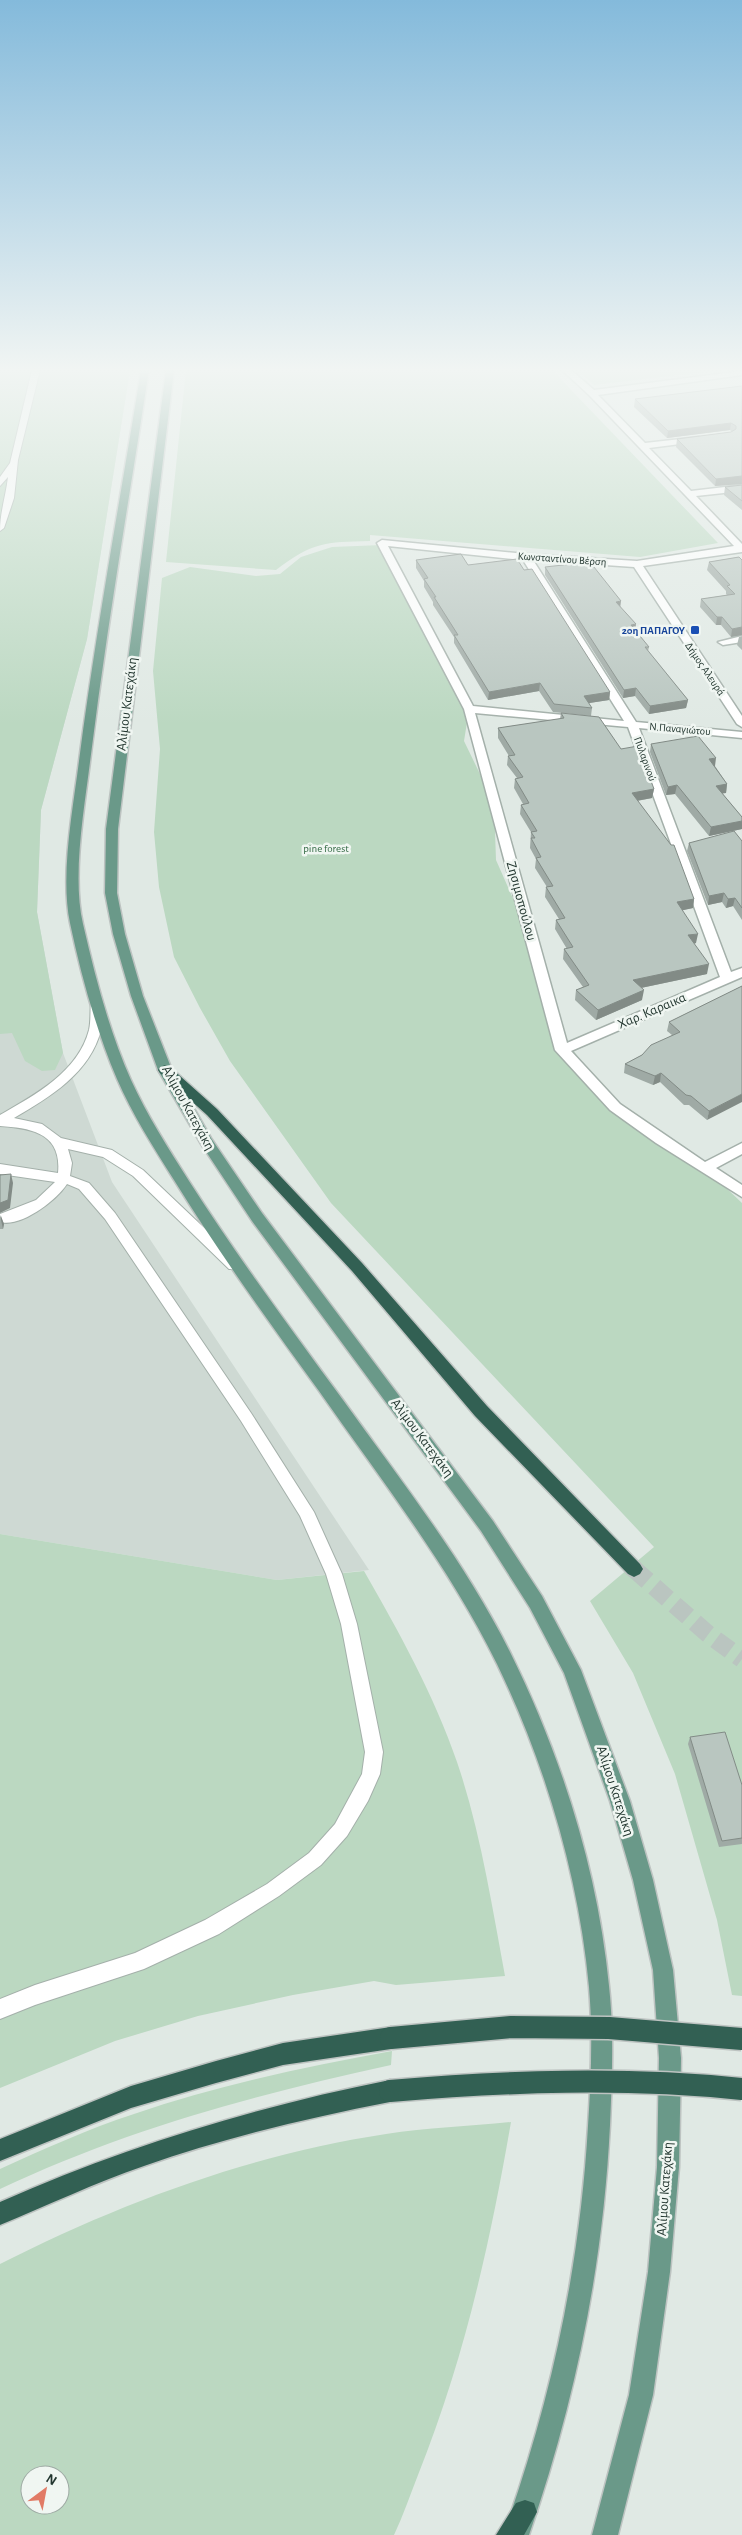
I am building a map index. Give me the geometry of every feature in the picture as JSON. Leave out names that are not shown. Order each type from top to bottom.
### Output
[{"type":"highway","points":[[166,1070],[212,1112],[357,1267],[481,1411],[634,1570]]},
{"type":"highway","points":[[0,2150],[40,2132],[131,2097],[283,2054],[391,2038],[511,2027],[609,2028],[742,2039]]},
{"type":"highway","points":[[0,2214],[71,2182],[224,2128],[308,2106],[390,2091],[492,2082],[594,2080],[742,2089]]},
{"type":"highway","points":[[509,2535],[524,2512]]},
{"type":"main road","points":[[126,488],[89,725],[76,830],[73,884],[75,918],[97,1002],[124,1079],[157,1142],[205,1219],[441,1549],[483,1619],[518,1687],[541,1747],[581,1884],[597,1970],[602,2058],[599,2154],[588,2248],[568,2366],[516,2535]]},
{"type":"main road","name":"Αλίμου Κατεχάκη","points":[[155,488],[112,829],[111,893],[128,967],[166,1070],[206,1141],[257,1217],[488,1526],[536,1602],[572,1670],[620,1801],[643,1880],[662,1970],[670,2058],[668,2167],[659,2272],[640,2395],[605,2535]]},
{"type":"street","points":[[684,488],[742,548]]},
{"type":"street","points":[[689,494],[739,488]]},
{"type":"street","name":"Κωνσταντίνου Βέρση","points":[[382,543],[526,557],[637,564],[742,548]]},
{"type":"street","name":"Ζησιμοπούλου","points":[[382,543],[469,709],[562,1050],[615,1107],[660,1140],[742,1192]]},
{"type":"street","name":"Πυλαρινού","points":[[526,557],[633,726],[727,979]]},
{"type":"street","name":"Δήμος Αλευρά","points":[[637,564],[742,724]]},
{"type":"street","points":[[723,642],[742,639]]},
{"type":"street","name":"Ν.Παναγιώτου","points":[[469,709],[633,726],[742,734]]},
{"type":"street","name":"Χαρ. Καραικα","points":[[562,1050],[742,972]]},
{"type":"street","points":[[705,1168],[742,1148]]},
{"type":"lane","points":[[0,528],[10,498],[11,488]]},
{"type":"lane","points":[[0,495],[10,498]]},
{"type":"lane","points":[[0,501],[10,498]]},
{"type":"lane","points":[[0,1122],[62,1082],[87,1052],[95,1031],[97,1002]]},
{"type":"lane","points":[[0,1122],[20,1123],[40,1128],[58,1142],[65,1152],[67,1168],[60,1185],[47,1200],[27,1212],[4,1218]]},
{"type":"lane","points":[[58,1142],[107,1153],[138,1173],[244,1275]]},
{"type":"lane","points":[[0,1169],[63,1178],[84,1186],[110,1216],[230,1392],[306,1512],[334,1574],[348,1624],[374,1752],[370,1774],[362,1794],[340,1830],[315,1859],[273,1890],[212,1927],[137,1962],[35,1995],[0,2009]]},
{"type":"shaded area","points":[[0,488],[111,488],[87,639],[41,810],[37,912],[63,1053],[112,1182],[369,1570],[277,1580],[0,1534]]},
{"type":"green space","points":[[0,488],[111,488],[87,639],[41,810],[37,912],[63,1053],[55,1070],[42,1071],[25,1061],[12,1033],[0,1034]]},
{"type":"green space","points":[[174,488],[666,488],[718,543],[640,557],[370,535],[370,541],[320,545],[300,554],[276,570],[166,562]]},
{"type":"green space","name":"pine forest","points":[[382,545],[469,710],[464,741],[494,803],[496,860],[533,944],[554,1024],[614,1106],[703,1166],[742,1203],[742,1996],[732,1995],[717,1920],[675,1774],[633,1673],[590,1601],[654,1547],[331,1203],[230,1061],[174,957],[159,887],[154,832],[160,749],[153,671],[162,578],[190,567],[256,576],[280,574],[301,557],[332,547]]},
{"type":"green space","points":[[0,1534],[277,1580],[364,1571],[427,1688],[457,1762],[479,1841],[505,1976],[396,1985],[374,1981],[293,1995],[198,2016],[115,2041],[0,2088]]},
{"type":"green space","points":[[392,2051],[391,2065],[340,2076],[241,2102],[143,2131],[0,2189],[0,2169],[117,2120],[198,2094],[294,2070]]},
{"type":"green space","points":[[511,2122],[494,2212],[462,2345],[434,2432],[394,2535],[0,2535],[0,2264],[140,2201],[237,2168],[286,2154],[336,2143],[386,2134]]},
{"type":"building","points":[[727,488],[742,488],[742,501]]},
{"type":"building","points":[[461,554],[468,565],[517,559],[524,570],[532,569],[610,692],[584,696],[592,708],[554,704],[540,683],[489,692],[454,635],[458,635],[434,597],[436,597],[424,579],[428,578],[416,560]]},
{"type":"building","points":[[739,557],[742,560],[742,627],[732,629],[722,617],[717,617],[701,599],[735,594],[727,586],[730,585],[709,562]]},
{"type":"building","points":[[590,562],[621,601],[616,602],[636,624],[631,625],[649,647],[645,647],[688,700],[650,706],[636,688],[624,690],[545,567]]},
{"type":"building","points":[[561,713],[599,717],[621,749],[638,746],[654,789],[632,793],[671,845],[674,845],[694,899],[677,902],[698,934],[688,935],[709,964],[633,980],[644,990],[598,1010],[576,990],[589,985],[564,949],[573,947],[556,920],[565,918],[546,887],[553,886],[536,858],[541,857],[531,838],[535,838],[531,832],[537,831],[521,805],[529,803],[515,779],[523,777],[508,756],[515,755],[498,728],[564,718]]},
{"type":"building","points":[[698,736],[716,758],[709,759],[727,784],[716,786],[742,817],[742,821],[711,827],[677,785],[668,787],[651,744]]},
{"type":"building","points":[[734,831],[742,841],[742,908],[735,898],[728,899],[724,893],[709,896],[689,843]]},
{"type":"building","points":[[742,986],[742,1094],[709,1111],[691,1096],[686,1095],[661,1073],[655,1076],[625,1064],[642,1055],[651,1045],[680,1032],[669,1022]]},
{"type":"building","points":[[11,1174],[8,1200],[0,1203],[0,1175]]},
{"type":"building","points":[[725,1732],[742,1785],[742,1838],[722,1841],[690,1737]]},
{"type":"tunnel","points":[[634,1569],[708,1634],[742,1659]]},
{"type":"place","name":"20η ΠΑΠΑΓΟΥ","points":[[695,630]]}]
